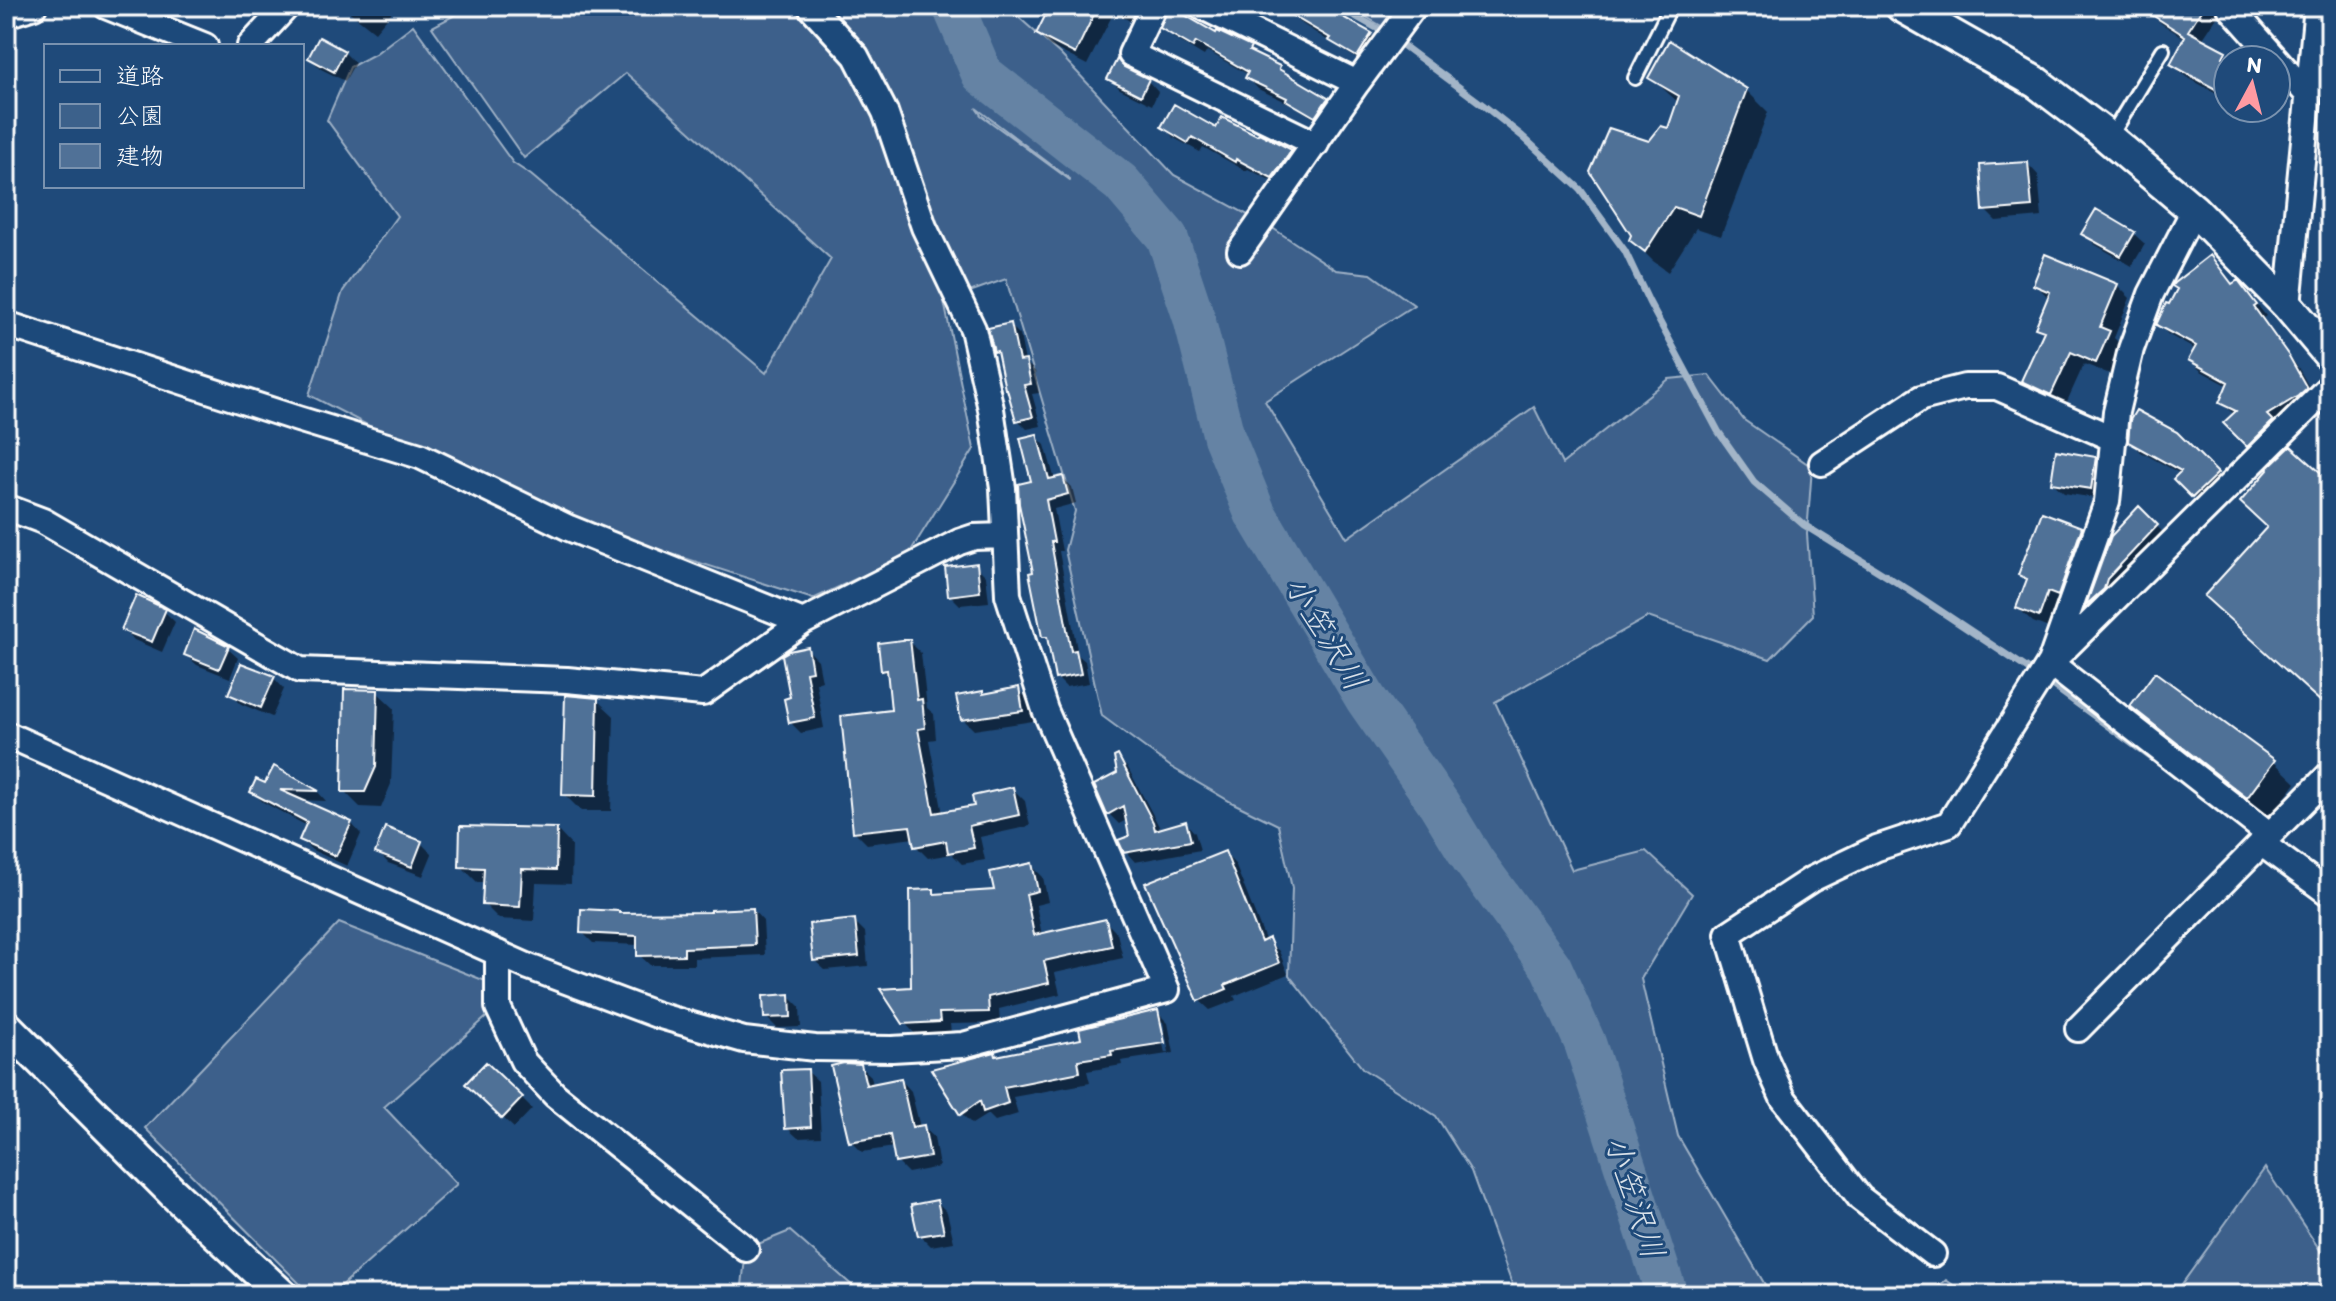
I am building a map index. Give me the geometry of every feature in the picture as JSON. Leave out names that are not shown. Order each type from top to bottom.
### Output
[{"type":"street","points":[[6,15],[34,6]]},
{"type":"street","points":[[110,6],[200,44]]},
{"type":"street","points":[[252,44],[287,6]]},
{"type":"street","points":[[6,734],[498,953],[657,1015],[744,1040],[815,1048],[892,1049],[963,1045],[1167,990],[1045,710],[1008,595],[1003,488],[991,409],[973,329],[924,227],[885,112],[856,56],[810,6]]},
{"type":"street","points":[[1154,6],[1131,54],[1316,144]]},
{"type":"street","points":[[1201,6],[1357,83]]},
{"type":"street","points":[[1240,251],[1414,6]]},
{"type":"street","points":[[1901,6],[2037,83],[2109,139],[2194,210],[2288,306],[2330,356]]},
{"type":"street","points":[[2229,6],[2309,96]]},
{"type":"street","points":[[2288,306],[2317,6]]},
{"type":"street","points":[[1933,1254],[1860,1198],[1783,1098],[1766,1060],[1728,934],[1812,879],[1877,848],[1949,824],[2050,663],[2107,502],[2116,412],[2131,349],[2151,294],[2194,210]]},
{"type":"street","points":[[6,324],[420,456],[569,528],[803,622]]},
{"type":"street","points":[[2050,663],[2330,386]]},
{"type":"street","points":[[1822,463],[1921,398],[1965,387],[1997,387],[2114,439]]},
{"type":"street","points":[[6,507],[43,521],[300,670],[567,680],[703,693],[803,622],[959,542],[974,537],[1005,536]]},
{"type":"street","points":[[2050,663],[2330,894]]},
{"type":"street","points":[[2078,1029],[2330,774]]},
{"type":"street","points":[[498,953],[498,1007],[523,1061],[555,1095],[746,1249]]},
{"type":"street","points":[[6,1026],[173,1193],[282,1295]]},
{"type":"lane","points":[[1635,78],[1671,6]]},
{"type":"lane","points":[[2109,139],[2163,50]]},
{"type":"green space","points":[[472,6],[1006,6],[1060,54],[1174,175],[1274,229],[1336,270],[1371,274],[1414,305],[1265,401],[1347,538],[1534,407],[1562,464],[1669,379],[1709,375],[1744,420],[1812,467],[1807,534],[1813,615],[1770,659],[1648,617],[1495,702],[1572,870],[1646,851],[1692,894],[1641,979],[1678,1136],[1771,1295],[1516,1295],[1471,1171],[1436,1116],[1363,1069],[1289,975],[1292,888],[1278,825],[1171,767],[1102,716],[1065,550],[1075,511],[1006,279],[944,301],[974,449],[909,554],[813,599],[528,508],[309,395],[343,291],[397,216],[327,120],[350,67],[375,54],[413,25],[513,163],[766,373],[831,259],[626,73],[524,158],[432,27]],"holes":[[[976,108],[1070,179],[981,115]]]},
{"type":"green space","points":[[1348,6],[1398,6],[1383,27]]},
{"type":"green space","points":[[6,528],[14,597],[6,628]]},
{"type":"green space","points":[[339,923],[498,986],[498,1007],[384,1107],[457,1184],[331,1295],[311,1295],[145,1128]]},
{"type":"green space","points":[[2265,1168],[2328,1262],[2317,1295],[2178,1295],[2177,1291]]},
{"type":"green space","points":[[790,1231],[863,1295],[741,1295],[746,1249]]},
{"type":"green space","points":[[1946,1280],[1968,1295],[1929,1295]]},
{"type":"building","points":[[1050,6],[1098,6],[1075,54],[1036,34]]},
{"type":"building","points":[[1169,6],[1216,33],[1251,47],[1249,51],[1280,66],[1279,69],[1328,98],[1315,117],[1287,98],[1245,78],[1248,72],[1196,42],[1193,47],[1160,28]]},
{"type":"building","points":[[1276,6],[1323,6],[1372,33],[1357,57]]},
{"type":"building","points":[[2138,6],[2204,6],[2188,31],[2213,44],[2212,87],[2170,64],[2185,36]]},
{"type":"building","points":[[319,37],[345,51],[334,72],[308,58]]},
{"type":"building","points":[[1669,40],[1747,89],[1699,216],[1674,207],[1645,252],[1629,240],[1631,235],[1590,172],[1609,128],[1649,141],[1661,126],[1668,128],[1679,96],[1648,78]]},
{"type":"building","points":[[1117,59],[1124,67],[1149,79],[1141,96],[1107,79]]},
{"type":"building","points":[[1174,104],[1216,128],[1222,117],[1292,150],[1272,178],[1236,159],[1235,162],[1192,137],[1188,143],[1161,127]]},
{"type":"building","points":[[2028,162],[2032,207],[1983,211],[1980,165]]},
{"type":"building","points":[[2096,209],[2135,232],[2121,256],[2081,234]]},
{"type":"building","points":[[2045,254],[2118,284],[2100,327],[2110,331],[2096,363],[2071,352],[2051,395],[2021,381],[2044,331],[2035,328],[2050,292],[2033,285]]},
{"type":"building","points":[[2210,255],[2232,284],[2238,280],[2257,305],[2254,307],[2289,356],[2307,388],[2267,415],[2273,421],[2247,447],[2223,423],[2236,411],[2219,403],[2228,382],[2188,360],[2196,346],[2156,325],[2166,303],[2169,304],[2177,289],[2172,286],[2174,283]]},
{"type":"building","points":[[1011,323],[1019,361],[1026,360],[1031,384],[1024,385],[1033,417],[1016,421],[988,328]]},
{"type":"building","points":[[2136,410],[2177,432],[2218,473],[2192,498],[2173,479],[2181,471],[2128,442],[2130,420]]},
{"type":"building","points":[[1037,434],[1049,479],[1063,476],[1068,494],[1046,500],[1071,651],[1076,650],[1081,674],[1055,679],[1047,637],[1042,637],[1019,504],[1018,484],[1031,481],[1020,438]]},
{"type":"building","points":[[2291,446],[2330,481],[2330,692],[2321,702],[2204,596],[2267,527],[2240,502]]},
{"type":"building","points":[[2056,450],[2096,457],[2091,489],[2051,483]]},
{"type":"building","points":[[2139,506],[2158,525],[2107,579],[2104,589],[2086,605],[2111,536]]},
{"type":"building","points":[[2042,512],[2082,527],[2058,596],[2048,592],[2039,617],[2016,608],[2027,579],[2018,575]]},
{"type":"building","points":[[977,563],[980,592],[948,596],[945,567]]},
{"type":"building","points":[[136,595],[166,609],[152,642],[121,630]]},
{"type":"building","points":[[194,629],[229,646],[219,669],[184,655]]},
{"type":"building","points":[[910,639],[917,700],[922,699],[925,728],[918,729],[934,813],[974,806],[972,796],[1013,787],[1019,815],[969,826],[974,848],[948,853],[946,841],[914,847],[910,826],[853,832],[841,716],[891,710],[887,670],[881,671],[878,643]]},
{"type":"building","points":[[808,647],[812,671],[806,672],[815,718],[789,723],[784,699],[790,697],[782,655]]},
{"type":"building","points":[[241,663],[275,676],[261,708],[228,694]]},
{"type":"building","points":[[2155,672],[2275,760],[2247,798],[2130,706]]},
{"type":"building","points":[[1019,687],[1023,711],[961,720],[956,696]]},
{"type":"building","points":[[344,689],[378,690],[376,767],[365,792],[342,792]]},
{"type":"building","points":[[565,695],[598,698],[596,796],[562,795]]},
{"type":"building","points":[[1118,755],[1155,830],[1186,821],[1191,841],[1124,853],[1118,840],[1129,836],[1123,806],[1107,815],[1094,785],[1117,773],[1114,757]]},
{"type":"building","points":[[274,766],[319,791],[280,790],[352,822],[336,856],[299,840],[307,822],[250,792],[256,779],[265,783]]},
{"type":"building","points":[[460,826],[557,828],[556,870],[522,869],[520,907],[482,905],[484,868],[459,867]]},
{"type":"building","points":[[385,827],[422,841],[412,867],[375,853]]},
{"type":"building","points":[[1225,851],[1261,942],[1269,938],[1279,963],[1225,985],[1227,989],[1198,1001],[1145,883]]},
{"type":"building","points":[[1032,863],[1038,891],[1026,894],[1034,935],[1106,919],[1112,946],[1044,961],[1049,983],[988,997],[989,1012],[939,1013],[940,1022],[903,1024],[880,989],[911,987],[910,890],[934,889],[934,894],[994,890],[990,872]]},
{"type":"building","points":[[753,908],[755,945],[684,948],[684,955],[637,956],[637,936],[580,933],[581,909],[619,913]]},
{"type":"building","points":[[855,919],[859,956],[813,961],[809,924]]},
{"type":"building","points":[[790,994],[791,1017],[764,1018],[763,996]]},
{"type":"building","points":[[1158,1010],[1165,1043],[1111,1051],[1112,1055],[1078,1060],[1080,1072],[1004,1087],[1008,1103],[983,1112],[980,1101],[960,1115],[931,1069],[995,1052],[996,1056],[1081,1039],[1079,1029]]},
{"type":"building","points":[[486,1062],[523,1097],[502,1119],[465,1084]]},
{"type":"building","points":[[861,1064],[866,1085],[901,1078],[912,1127],[924,1125],[930,1157],[895,1163],[890,1135],[849,1142],[831,1066]]},
{"type":"building","points":[[808,1069],[811,1127],[785,1129],[781,1070]]},
{"type":"building","points":[[937,1200],[944,1232],[918,1236],[911,1205]]},
{"type":"waterway","name":"小笠沢川","points":[[953,6],[982,74],[1121,183],[1167,237],[1194,318],[1224,437],[1255,513],[1366,699],[1439,804],[1473,860],[1551,967],[1585,1043],[1667,1295]]},
{"type":"waterway","points":[[1337,6],[1389,35],[1483,105],[1580,189],[1625,251],[1718,431],[1754,482],[1804,525],[2049,683],[2160,764]]}]
